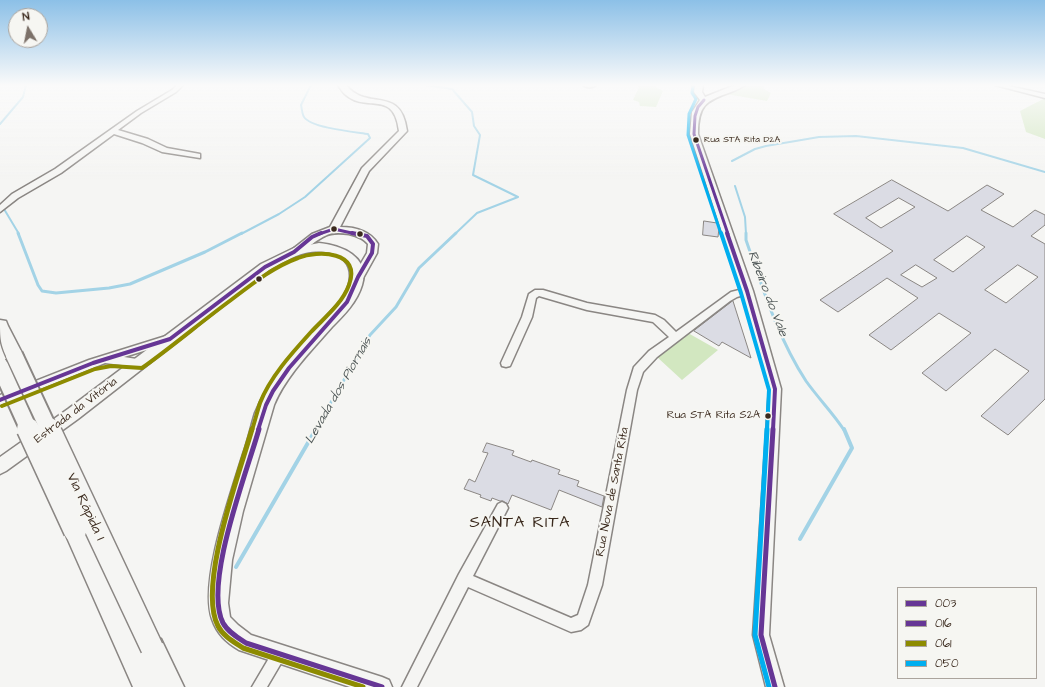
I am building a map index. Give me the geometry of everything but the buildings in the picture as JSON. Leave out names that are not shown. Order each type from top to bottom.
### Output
[{"type":"highway","name":"Via Rápida 1","points":[[0,326],[7,360],[143,655],[171,687]]},
{"type":"highway","name":"Via Rápida 1","points":[[143,655],[146,687]]},
{"type":"main road","name":"Estrada da Vitória","points":[[0,466],[73,414],[265,267],[294,252],[322,248],[338,250],[346,254],[353,260],[356,271]]},
{"type":"main road","points":[[356,271],[352,293],[346,302],[290,367],[272,392],[264,413],[240,493],[227,544],[218,599],[221,618],[232,634],[246,643],[382,687]]},
{"type":"street","points":[[0,209],[15,196],[58,171],[132,117]]},
{"type":"street","points":[[334,229],[365,170],[403,131],[401,117]]},
{"type":"street","points":[[694,117],[693,123],[694,134],[747,291],[775,389],[761,635],[775,687]]},
{"type":"street","points":[[113,131],[145,141],[165,150],[196,156]]},
{"type":"street","points":[[294,252],[312,237],[334,229],[365,235],[373,244],[372,253],[356,271]]},
{"type":"street","points":[[321,234],[322,248]]},
{"type":"street","name":"Rua Nova de Santa Rita","points":[[464,580],[571,625],[576,625],[583,620],[595,585],[635,377],[638,370],[653,354],[727,299],[734,294],[747,291]]},
{"type":"street","points":[[506,364],[527,317],[532,296],[537,293],[546,294],[564,301],[600,310],[655,319],[676,338]]},
{"type":"street","points":[[0,400],[93,362],[170,339]]},
{"type":"street","points":[[93,362],[111,360],[139,363]]},
{"type":"street","points":[[114,383],[119,368],[119,361]]},
{"type":"street","points":[[409,687],[502,508]]},
{"type":"street","points":[[259,687],[280,653]]},
{"type":"green space","points":[[1022,117],[1045,117],[1045,139],[1026,132]]},
{"type":"green space","points":[[688,333],[718,350],[682,380],[657,357]]},
{"type":"waterway","name":"Levada dos Piornais","points":[[0,124],[6,117]]},
{"type":"waterway","name":"Levada dos Piornais","points":[[241,234],[279,214],[305,197],[370,138],[368,134],[324,127],[308,121],[304,117]]},
{"type":"waterway","name":"Levada dos Piornais","points":[[455,234],[477,213],[518,197],[473,175],[480,135],[474,126],[473,117]]},
{"type":"waterway","name":"Ribeiro do Vale","points":[[732,161],[755,149],[766,146],[819,137],[856,136],[963,148],[1045,172]]},
{"type":"waterway","name":"Ribeiro do Vale","points":[[735,186],[745,217],[746,234]]},
{"type":"waterway","name":"Levada dos Piornais","points":[[4,209],[19,234]]},
{"type":"waterway","name":"Levada dos Piornais","points":[[18,233],[38,285],[42,291],[56,293],[109,288],[130,284],[205,252],[242,233]]},
{"type":"waterway","name":"Levada dos Piornais","points":[[315,430],[370,335],[396,307],[419,268],[456,233]]},
{"type":"waterway","name":"Ribeiro do Vale","points":[[746,234],[746,240],[765,295],[787,348],[806,381],[844,430]]},
{"type":"waterway","name":"Levada dos Piornais","points":[[236,567],[316,429]]},
{"type":"waterway","name":"Ribeiro do Vale","points":[[800,539],[852,448],[844,429]]},
{"type":"transit line","name":"050","points":[[689,117],[688,135],[741,293],[769,390],[755,635],[769,687]]},
{"type":"transit line","name":"016","points":[[695,117],[694,134],[747,291],[775,389],[761,635],[775,687]]},
{"type":"transit line","name":"003","points":[[0,400],[93,363],[170,339],[265,267],[294,252],[312,237],[325,231],[334,229],[367,236],[373,244],[372,253],[358,277],[347,302],[289,368],[273,391],[266,405],[227,535],[222,558],[218,601],[221,618],[225,626],[231,633],[246,643],[382,687]]},
{"type":"transit line","name":"061","points":[[2,406],[95,369],[111,366],[142,368],[258,280],[289,261],[309,254],[327,253],[339,257],[347,262],[350,268],[351,278],[343,296],[301,343],[278,372],[260,403],[221,536],[213,583],[213,604],[216,621],[220,630],[243,648],[363,687]]},
{"type":"place","name":"Rua STA Rita D2A","points":[[696,140]]},
{"type":"place","name":"Rua STA Rita S2A","points":[[768,416]]},
{"type":"district","name":"SANTA RITA","points":[[520,524]]}]
